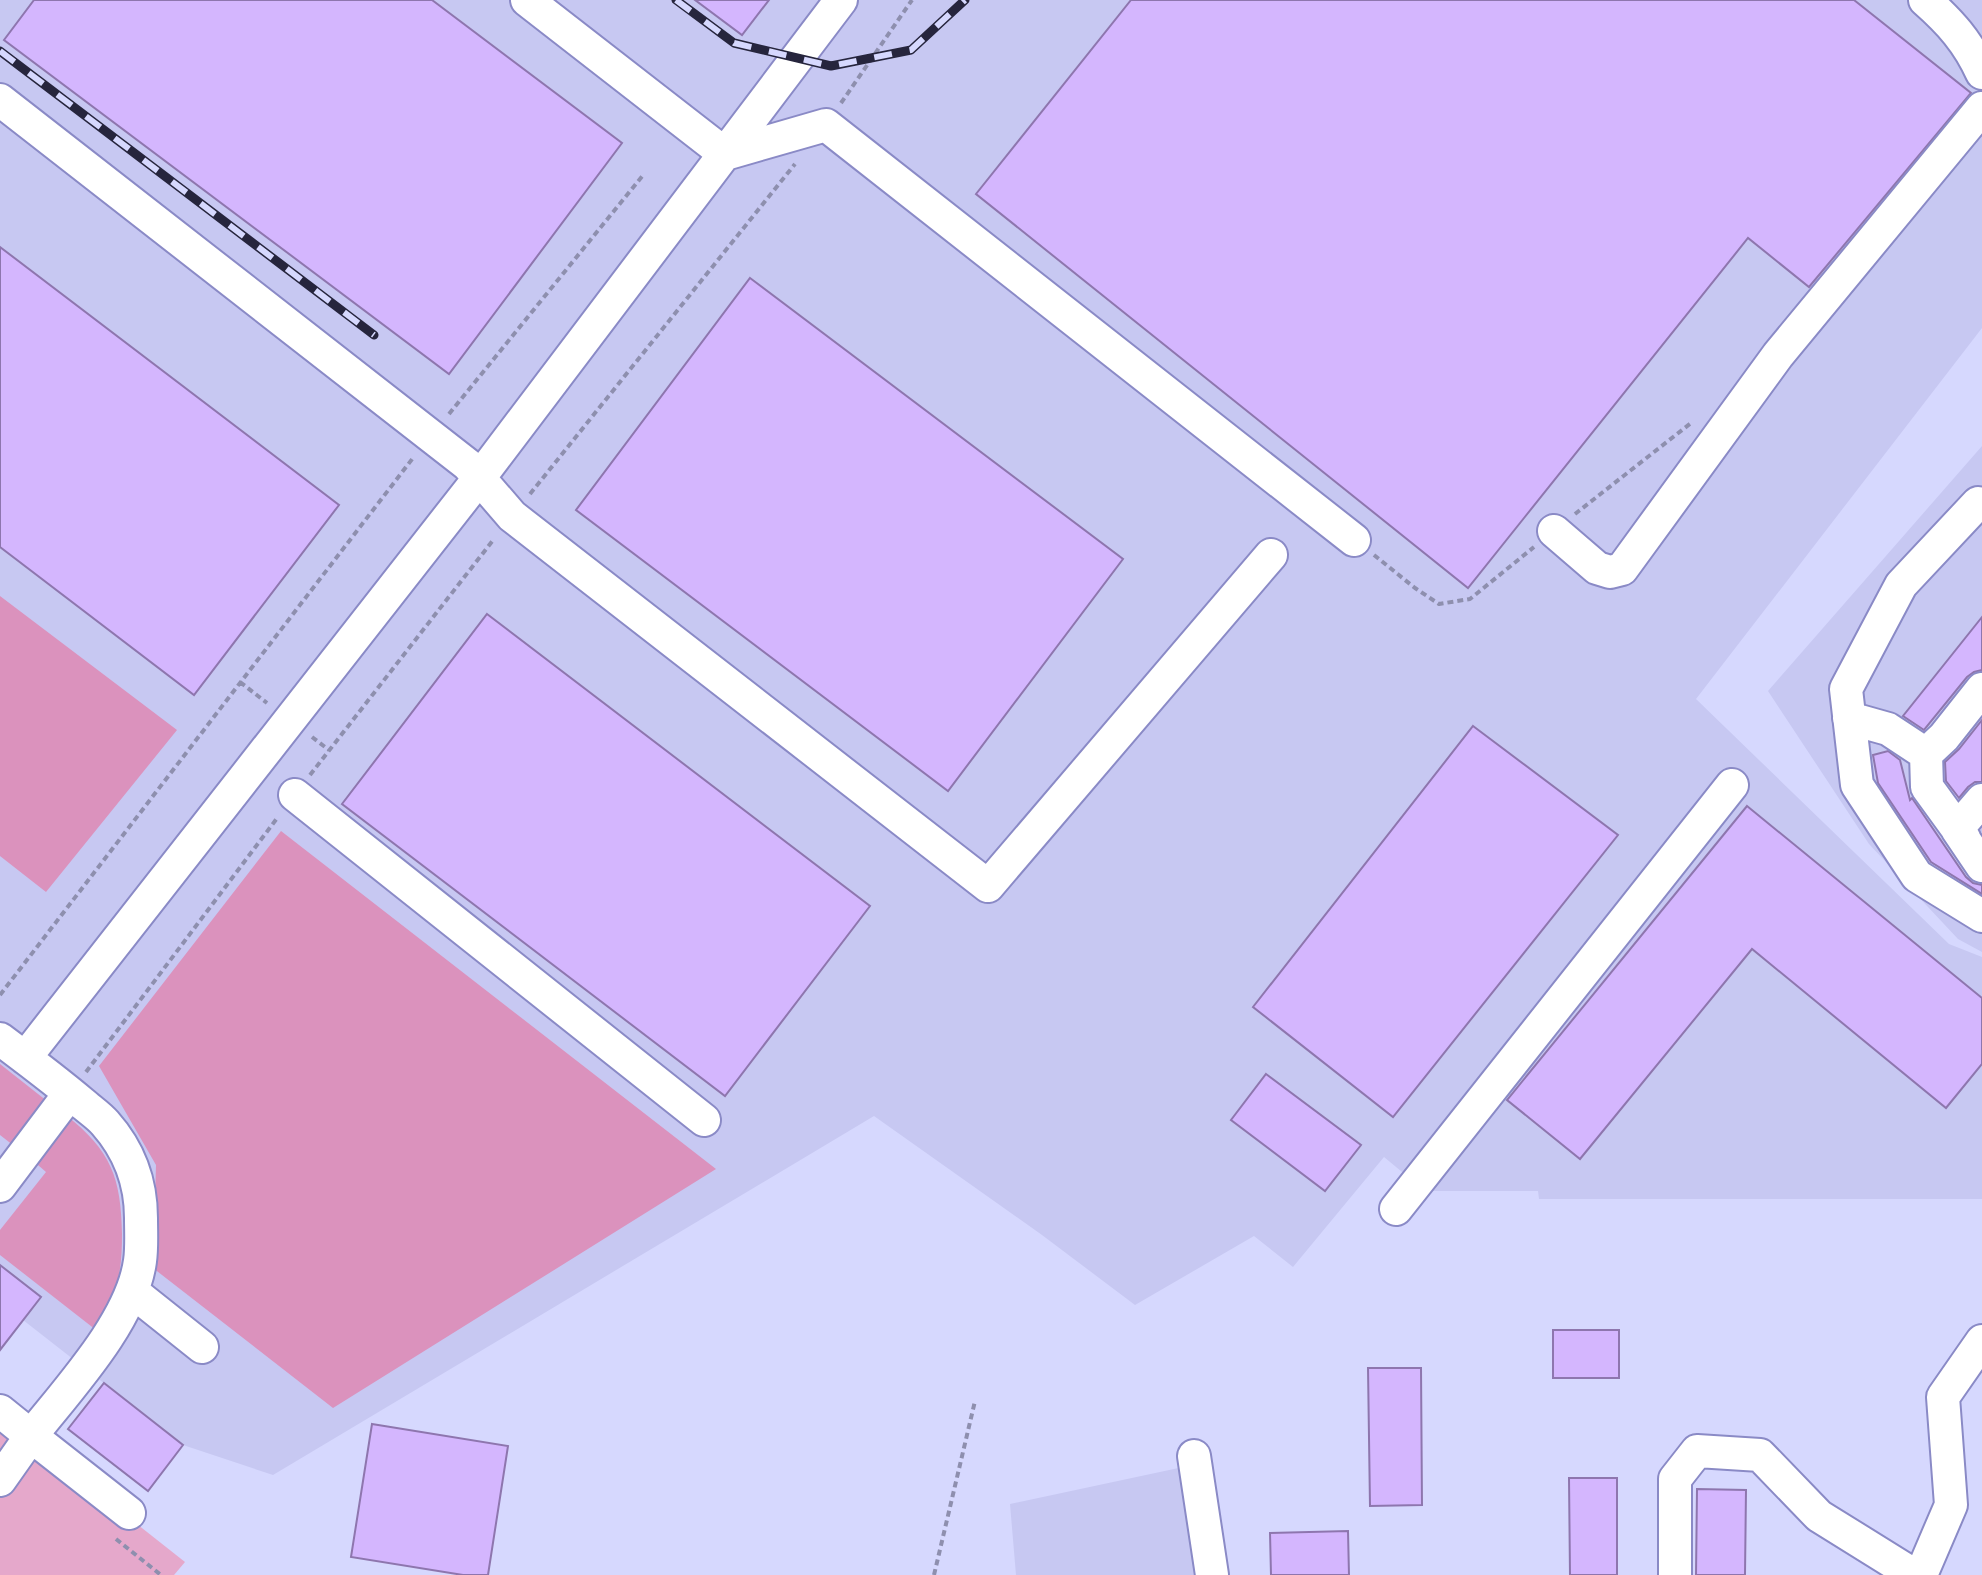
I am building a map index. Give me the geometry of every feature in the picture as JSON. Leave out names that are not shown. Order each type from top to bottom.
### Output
[{"type":"lane","points":[[527,0],[725,154]]},
{"type":"lane","points":[[0,1480],[115,1326],[133,1292],[141,1261],[141,1202],[124,1148],[104,1122],[12,1049],[480,477],[841,0]]},
{"type":"lane","points":[[1925,0],[1948,20],[1972,51],[1982,73]]},
{"type":"lane","points":[[1554,531],[1597,568],[1610,572],[1622,569],[1778,355],[1982,108]]},
{"type":"lane","points":[[6,117],[431,436],[468,465],[512,516],[988,886],[1271,555]]},
{"type":"lane","points":[[725,154],[826,125],[1354,540]]},
{"type":"lane","points":[[1981,502],[1901,585],[1846,689],[1857,785],[1917,876],[1982,916]]},
{"type":"lane","points":[[1982,689],[1944,737],[1926,754],[1927,787],[1982,866]]},
{"type":"lane","points":[[1849,718],[1888,729],[1926,754]]},
{"type":"lane","points":[[1396,1209],[1732,785]]},
{"type":"lane","points":[[295,795],[704,1120]]},
{"type":"lane","points":[[1964,838],[1957,829],[1982,800]]},
{"type":"lane","points":[[0,1186],[70,1093]]},
{"type":"lane","points":[[133,1292],[202,1347]]},
{"type":"lane","points":[[1921,1575],[1951,1505],[1943,1397],[1982,1341]]},
{"type":"lane","points":[[0,1411],[129,1513]]},
{"type":"lane","points":[[1675,1575],[1675,1479],[1697,1451],[1760,1455],[1819,1516],[1914,1575]]},
{"type":"lane","points":[[1194,1456],[1212,1575]]},
{"type":"path","points":[[826,125],[912,0]]},
{"type":"path","points":[[70,1093],[295,795],[512,516],[797,162]]},
{"type":"path","points":[[0,995],[431,436],[644,174]]},
{"type":"path","points":[[1354,540],[1439,604],[1470,599],[1691,424]]},
{"type":"path","points":[[934,1575],[975,1401]]},
{"type":"shaded area","points":[[0,0],[1982,0],[1982,328],[1696,699],[1949,944],[1982,957],[1982,1199],[1539,1199],[1538,1191],[1425,1191],[1384,1157],[1293,1267],[1254,1236],[1135,1305],[874,1116],[273,1475],[183,1445],[0,1302]]},
{"type":"shaded area","points":[[1982,446],[1982,952],[1958,939],[1869,844],[1768,691]]},
{"type":"shaded area","points":[[0,596],[177,730],[46,892],[0,856]]},
{"type":"shaded area","points":[[281,831],[716,1169],[333,1408],[153,1268],[156,1165],[99,1066]]},
{"type":"shaded area","points":[[0,1064],[52,1105],[18,1149],[0,1135]]},
{"type":"shaded area","points":[[66,1115],[103,1153],[116,1181],[119,1196],[122,1234],[119,1273],[116,1289],[96,1330],[0,1255],[0,1230],[46,1172],[31,1159]]},
{"type":"shaded area","points":[[0,1416],[185,1562],[174,1575],[0,1575]]},
{"type":"shaded area","points":[[1202,1463],[1222,1575],[1016,1575],[1010,1504]]},
{"type":"building","points":[[34,0],[432,0],[622,143],[449,374],[4,40]]},
{"type":"building","points":[[695,0],[769,0],[742,35]]},
{"type":"building","points":[[1131,0],[1854,0],[1971,93],[1809,287],[1748,238],[1468,588],[976,194]]},
{"type":"building","points":[[0,247],[339,505],[194,695],[0,547]]},
{"type":"building","points":[[750,278],[1123,559],[948,791],[576,510]]},
{"type":"building","points":[[487,614],[870,906],[725,1096],[342,804]]},
{"type":"building","points":[[1982,617],[1982,670],[1967,677],[1924,730],[1903,716]]},
{"type":"building","points":[[1982,720],[1982,782],[1975,782],[1959,798],[1946,781],[1945,762]]},
{"type":"building","points":[[1473,726],[1618,835],[1393,1117],[1253,1007]]},
{"type":"building","points":[[1888,751],[1900,760],[1910,800],[1912,798],[1966,877],[1982,885],[1982,894],[1931,862],[1878,783],[1873,755]]},
{"type":"building","points":[[1747,806],[1982,998],[1982,1064],[1946,1108],[1752,949],[1580,1159],[1507,1100]]},
{"type":"building","points":[[1266,1074],[1361,1145],[1325,1191],[1231,1120]]},
{"type":"building","points":[[0,1265],[41,1297],[0,1350]]},
{"type":"building","points":[[1553,1330],[1619,1330],[1619,1378],[1553,1378]]},
{"type":"building","points":[[1368,1368],[1421,1368],[1422,1505],[1370,1506]]},
{"type":"building","points":[[104,1383],[183,1445],[148,1491],[68,1429]]},
{"type":"building","points":[[372,1424],[508,1446],[488,1575],[463,1575],[351,1557]]},
{"type":"building","points":[[1569,1478],[1617,1478],[1617,1575],[1570,1575]]},
{"type":"building","points":[[1697,1489],[1746,1490],[1745,1575],[1696,1575]]},
{"type":"building","points":[[1348,1531],[1349,1575],[1271,1575],[1270,1533]]},
{"type":"railway","points":[[676,0],[734,43],[831,66],[911,50],[965,0]]},
{"type":"railway","points":[[0,51],[374,335]]}]
